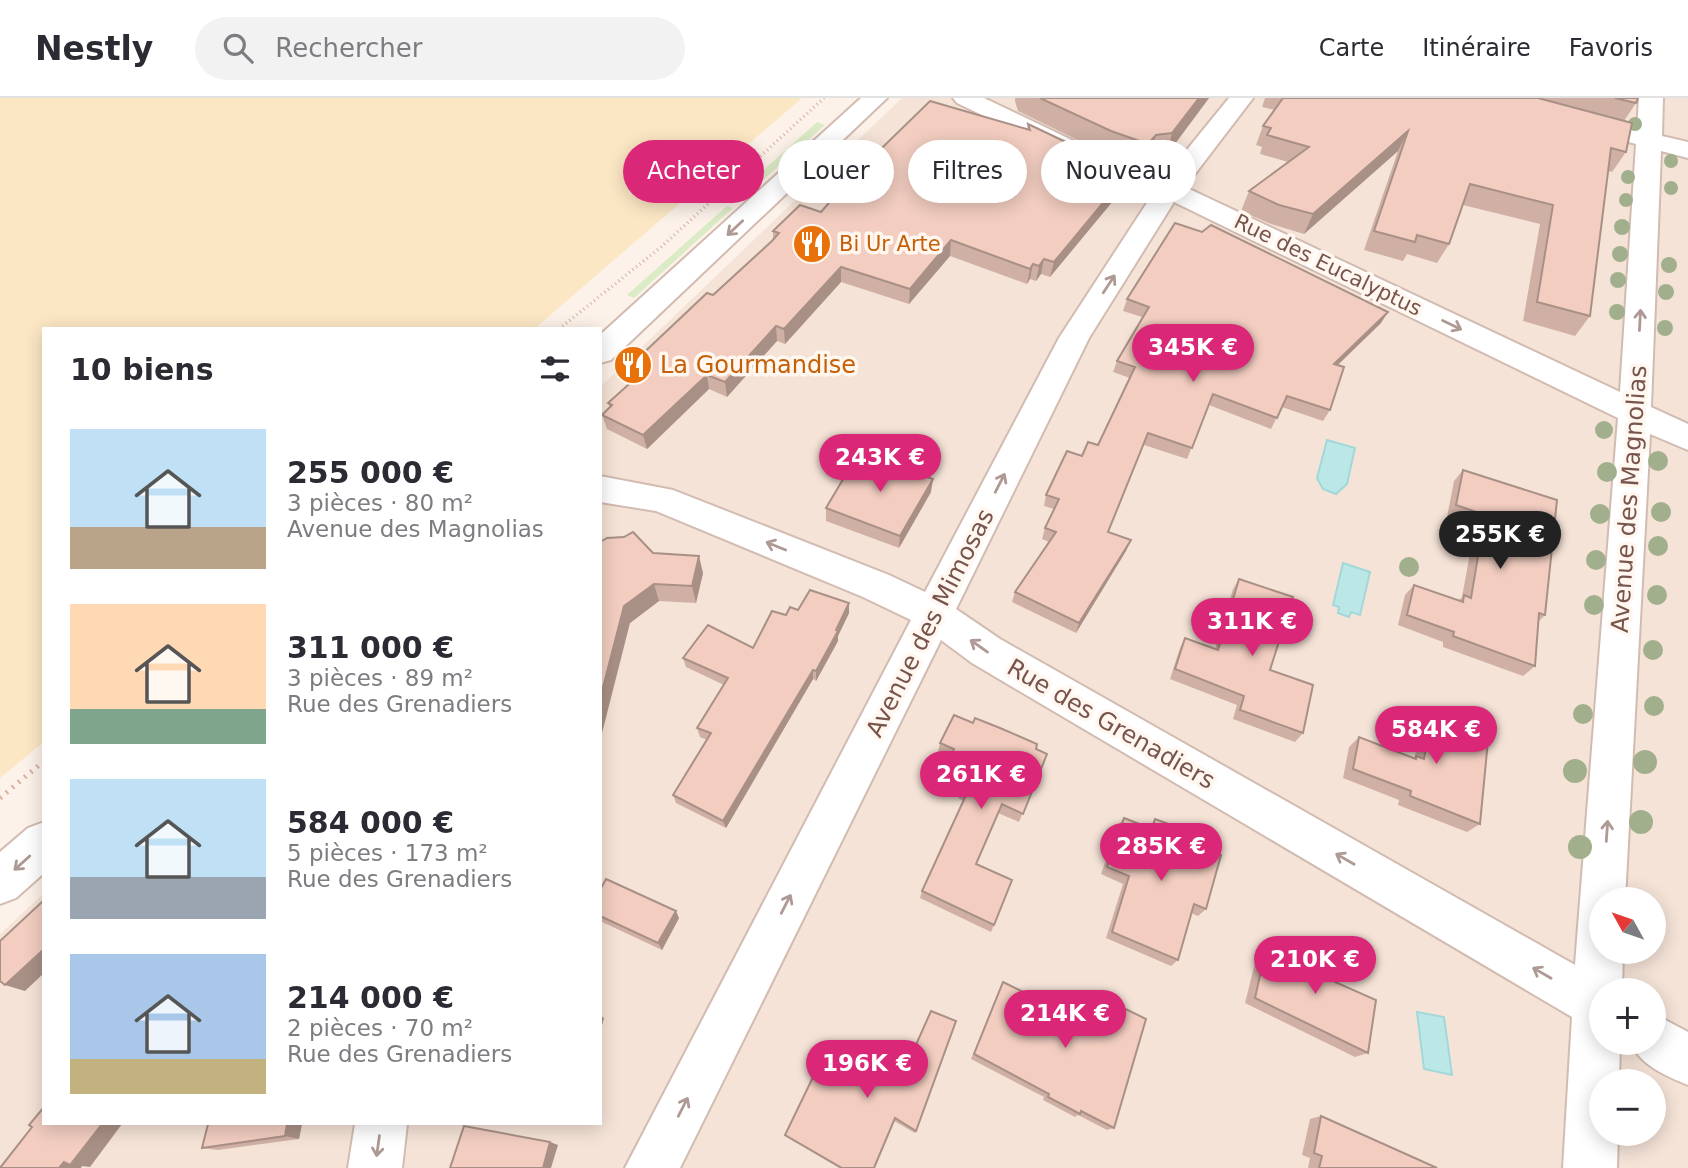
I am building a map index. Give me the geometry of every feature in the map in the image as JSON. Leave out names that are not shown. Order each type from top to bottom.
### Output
[{"type":"street","points":[[602,351],[875,98]]},
{"type":"street","name":"Rue des Eucalyptus","points":[[965,98],[1052,140]]},
{"type":"street","name":"Avenue des Mimosas","points":[[1196,159],[1241,98]]},
{"type":"street","name":"Avenue des Magnolias","points":[[1603,887],[1651,141],[1651,98]]},
{"type":"street","points":[[1604,128],[1688,150]]},
{"type":"street","name":"Rue des Eucalyptus","points":[[1196,202],[1688,438]]},
{"type":"street","name":"Avenue des Mimosas","points":[[652,1168],[1074,338],[1160,203]]},
{"type":"street","name":"Rue des Grenadiers","points":[[602,489],[661,499],[876,586],[934,614],[986,651],[1589,1000]]},
{"type":"street","points":[[0,882],[42,845]]},
{"type":"street","points":[[1666,1046],[1688,1060]]},
{"type":"street","points":[[1590,1168],[1596,1055]]},
{"type":"street","points":[[375,1168],[381,1125]]},
{"type":"path","points":[[561,327],[661,247],[824,98]]},
{"type":"path","points":[[0,798],[42,763]]},
{"type":"shaded area","points":[[902,98],[1688,98],[1688,1168],[0,1168],[0,934],[42,895],[42,1125],[602,1125],[602,385],[792,203],[894,203],[894,140],[858,140]]},
{"type":"green space","points":[[817,122],[825,125],[808,140],[797,140]]},
{"type":"green space","points":[[778,157],[778,167],[764,179],[764,170]]},
{"type":"green space","points":[[727,206],[733,208],[634,298],[627,295]]},
{"type":"sand","points":[[0,98],[802,98],[753,140],[623,140],[623,203],[680,203],[536,327],[42,327],[42,744],[0,778]]},
{"type":"water","points":[[1327,440],[1355,448],[1347,484],[1336,494],[1323,489],[1317,478]]},
{"type":"water","points":[[1343,563],[1370,572],[1360,615],[1351,612],[1349,617],[1338,613],[1339,607],[1333,605]]},
{"type":"water","points":[[1417,1012],[1444,1017],[1452,1075],[1424,1069]]},
{"type":"building","points":[[1040,98],[1199,98],[1172,133],[1156,135],[1152,140],[1137,140]]},
{"type":"building","points":[[1283,98],[1538,98],[1632,123],[1626,152],[1611,148],[1590,316],[1537,302],[1553,205],[1470,184],[1449,244],[1417,235],[1415,242],[1374,231],[1408,131],[1313,214],[1279,205],[1249,191],[1309,147],[1267,135],[1271,128],[1263,126]]},
{"type":"building","points":[[1615,98],[1638,98],[1636,103]]},
{"type":"building","points":[[930,101],[1030,130],[1028,124],[1062,140],[1041,140],[1041,203],[1103,203],[1054,262],[1044,259],[1039,266],[1033,264],[1030,269],[951,240],[910,289],[841,267],[784,329],[776,326],[725,382],[707,375],[643,435],[602,415],[612,405],[608,403],[648,367],[635,361],[707,293],[713,295],[772,241],[779,233],[773,231],[800,205],[821,212],[829,203],[894,203],[894,140],[890,140]]},
{"type":"building","points":[[1175,223],[1202,232],[1211,225],[1388,312],[1334,364],[1344,367],[1330,410],[1287,396],[1277,418],[1213,394],[1192,448],[1148,433],[1108,532],[1131,540],[1079,623],[1015,592],[1056,532],[1045,528],[1059,499],[1046,495],[1067,451],[1082,456],[1088,442],[1098,445],[1135,367],[1117,361],[1149,307],[1127,299]]},
{"type":"building","points":[[858,454],[933,479],[900,536],[826,508]]},
{"type":"building","points":[[1463,470],[1557,500],[1545,615],[1539,613],[1535,666],[1453,636],[1454,632],[1407,615],[1414,585],[1463,602],[1464,595],[1471,598],[1485,515],[1456,505]]},
{"type":"building","points":[[633,532],[653,553],[699,556],[692,586],[654,584],[624,606],[602,691],[602,541],[624,537]]},
{"type":"building","points":[[1239,579],[1293,597],[1270,670],[1313,685],[1303,733],[1240,710],[1244,696],[1175,669],[1185,638],[1218,650]]},
{"type":"building","points":[[810,590],[849,603],[836,630],[838,631],[816,671],[813,670],[723,821],[673,795],[711,733],[697,728],[728,678],[683,658],[708,625],[753,648],[772,611],[786,615],[790,607],[798,610]]},
{"type":"building","points":[[1433,709],[1489,730],[1480,824],[1410,796],[1411,791],[1353,769],[1359,737],[1416,759],[1416,756],[1424,759]]},
{"type":"building","points":[[954,715],[973,723],[975,718],[1000,728],[1037,744],[1036,749],[1047,754],[1023,814],[1002,804],[976,864],[1012,880],[994,925],[922,891],[967,793],[960,790],[962,787],[941,777],[954,749],[940,743]]},
{"type":"building","points":[[1124,818],[1152,829],[1155,819],[1205,837],[1203,848],[1221,855],[1206,909],[1194,904],[1178,960],[1112,932],[1129,876],[1107,867]]},
{"type":"building","points":[[606,879],[676,911],[658,943],[602,917],[602,886]]},
{"type":"building","points":[[42,902],[42,951],[5,985],[0,981],[0,941]]},
{"type":"building","points":[[1268,940],[1337,971],[1335,982],[1376,1000],[1368,1053],[1255,998]]},
{"type":"building","points":[[1003,982],[1088,1024],[1097,995],[1146,1019],[1114,1128],[1081,1111],[1080,1114],[1048,1097],[1049,1094],[974,1054]]},
{"type":"building","points":[[931,1011],[956,1021],[916,1131],[895,1118],[874,1168],[842,1168],[785,1135],[829,1044],[899,1083]]},
{"type":"building","points":[[42,1109],[42,1125],[101,1125],[70,1165],[64,1162],[59,1168],[0,1168],[32,1127],[29,1125]]},
{"type":"building","points":[[1321,1116],[1437,1168],[1319,1168],[1322,1156],[1314,1153]]},
{"type":"building","points":[[208,1125],[287,1125],[285,1136],[202,1148]]},
{"type":"building","points":[[464,1126],[550,1142],[543,1168],[450,1168]]},
{"type":"place","name":"Bi Ur Arte","points":[[812,244]]},
{"type":"place","name":"La Gourmandise","points":[[633,365]]}]
